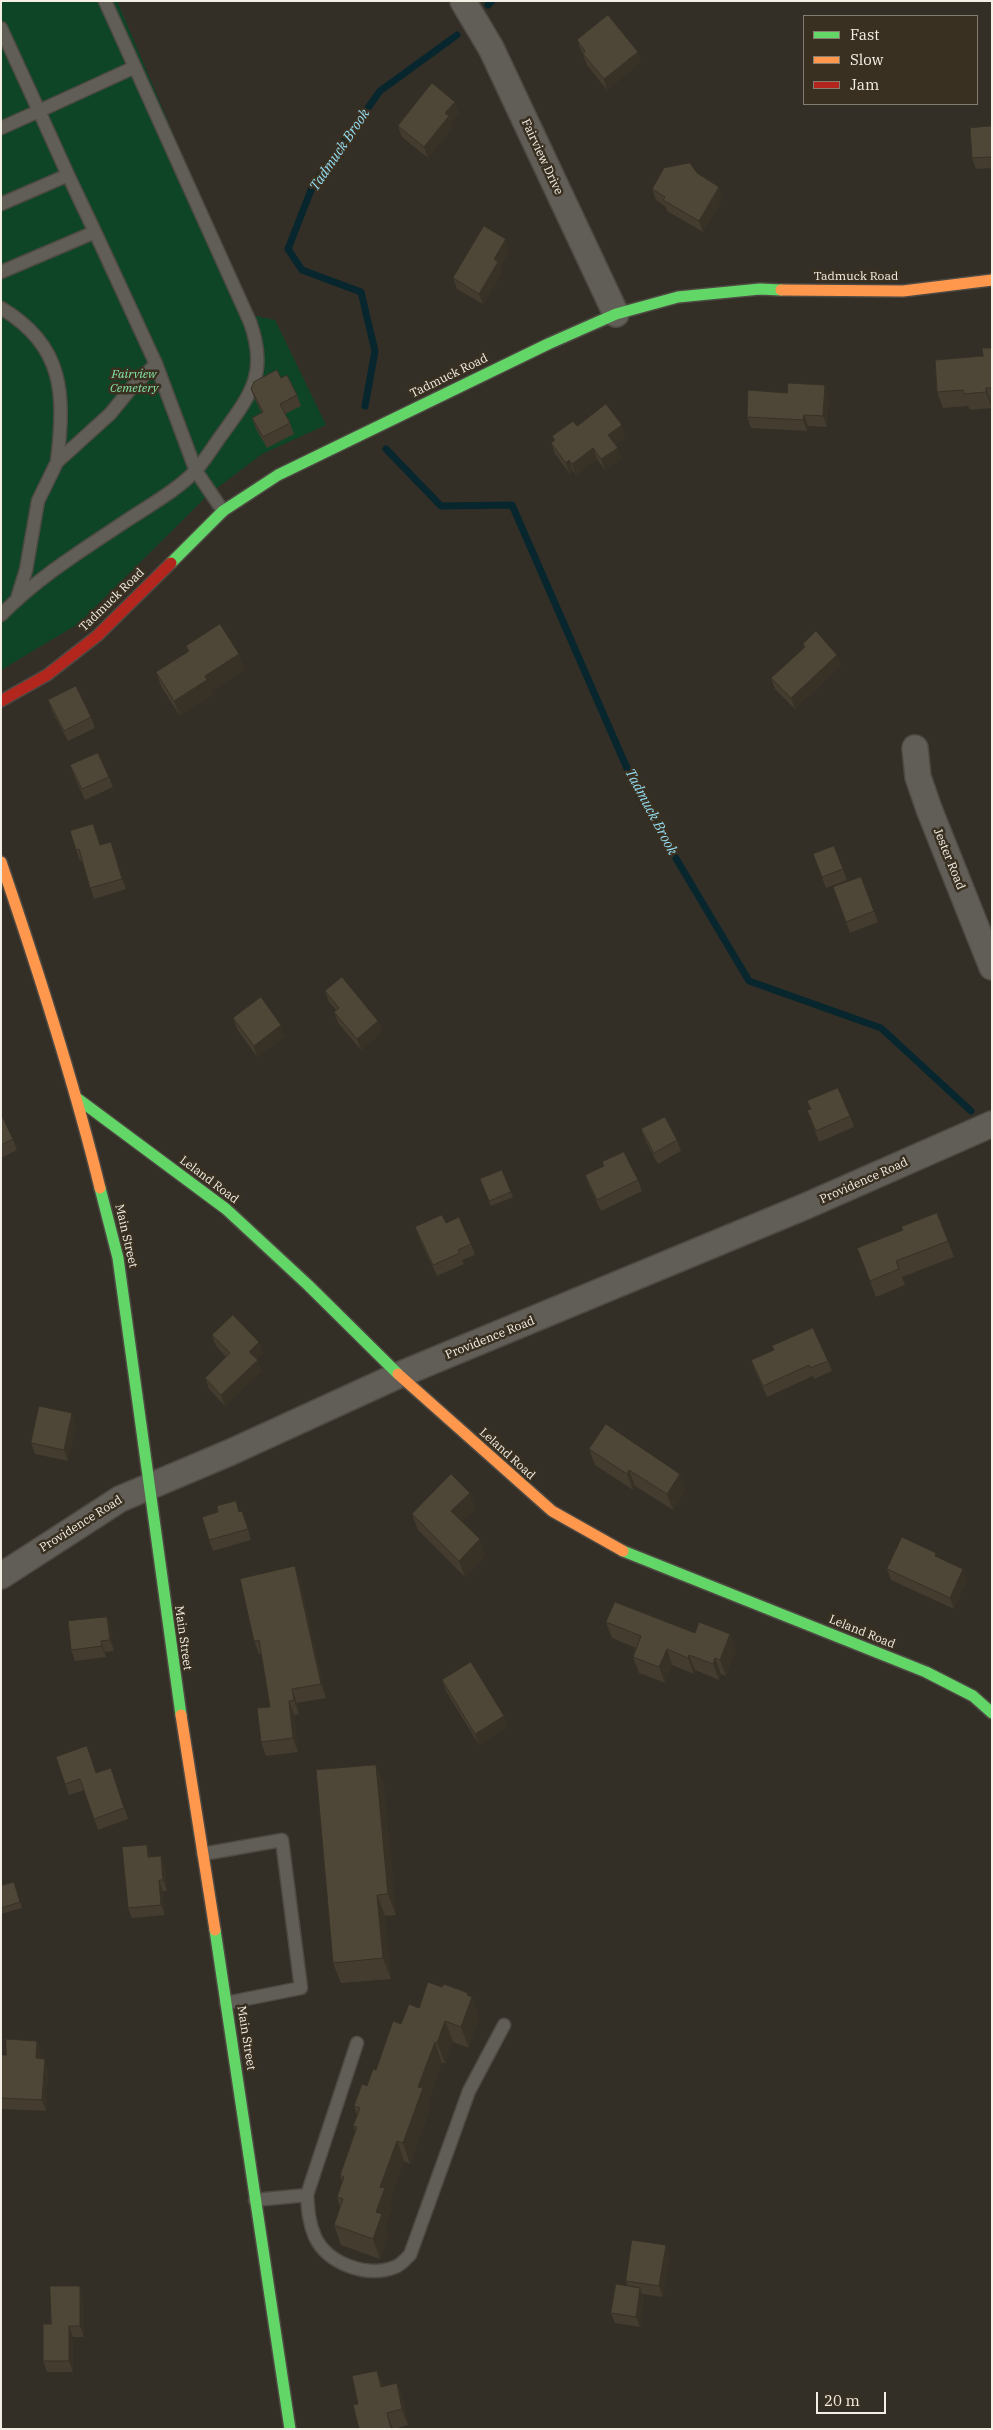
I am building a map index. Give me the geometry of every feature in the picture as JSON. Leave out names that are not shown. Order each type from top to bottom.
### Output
[{"type":"street","name":"Fairview Drive","points":[[463,1],[491,48],[616,314]]},
{"type":"street","name":"Tadmuck Road","points":[[1,701],[46,674],[97,636],[223,511],[278,475],[548,344],[616,314],[678,297],[760,289],[829,292],[903,291],[992,280]]},
{"type":"street","name":"Jester Road","points":[[915,748],[918,777],[929,809],[992,966]]},
{"type":"street","name":"Main Street","points":[[1,862],[8,907],[48,1000],[78,1099],[118,1258],[148,1487],[290,2429]]},
{"type":"street","name":"Leland Road","points":[[78,1099],[226,1209],[308,1285],[399,1375],[552,1511],[616,1550],[926,1672],[973,1696],[992,1713]]},
{"type":"street","name":"Providence Road","points":[[1,1576],[120,1499],[232,1452],[399,1375],[806,1206],[992,1124]]},
{"type":"lane","points":[[1,615],[17,599],[65,562],[156,501],[196,471],[247,400],[256,378],[258,342],[233,281],[105,1]]},
{"type":"lane","points":[[1,28],[156,364],[196,471],[223,511]]},
{"type":"lane","points":[[1,128],[135,67]]},
{"type":"lane","points":[[1,204],[68,175]]},
{"type":"lane","points":[[1,272],[95,232]]},
{"type":"lane","points":[[1,308],[21,320],[42,341],[53,365],[60,395],[62,420],[57,462],[38,501],[26,570],[17,599]]},
{"type":"lane","points":[[57,462],[110,414],[133,386],[156,364]]},
{"type":"lane","points":[[202,1854],[282,1840],[302,1988],[226,2003]]},
{"type":"lane","points":[[357,2044],[307,2195],[308,2218],[316,2238],[330,2257],[353,2268],[381,2271],[397,2267],[410,2255],[469,2091],[504,2025]]},
{"type":"lane","points":[[255,2200],[307,2195]]},
{"type":"green space","name":"Fairview Cemetery","points":[[1,1],[117,1],[250,315],[275,320],[326,425],[262,454],[208,495],[78,624],[1,670]]},
{"type":"building","points":[[608,15],[638,52],[604,79],[583,54],[585,51],[577,40]]},
{"type":"building","points":[[432,83],[455,102],[445,113],[449,116],[424,147],[398,126]]},
{"type":"building","points":[[992,126],[992,157],[972,158],[970,128]]},
{"type":"building","points":[[690,163],[697,173],[719,187],[699,221],[663,200],[665,197],[652,189],[664,168]]},
{"type":"building","points":[[484,226],[506,239],[494,259],[498,262],[479,294],[453,278]]},
{"type":"building","points":[[982,348],[992,348],[992,388],[986,388],[986,392],[964,394],[963,390],[937,392],[935,360],[983,356]]},
{"type":"building","points":[[277,370],[281,378],[287,375],[297,395],[280,404],[290,423],[263,437],[252,418],[263,412],[251,389],[254,382]]},
{"type":"building","points":[[788,383],[825,385],[823,416],[804,415],[803,420],[747,417],[748,390],[787,393]]},
{"type":"building","points":[[606,404],[622,425],[608,435],[618,448],[601,459],[593,448],[572,464],[569,460],[566,463],[551,443],[555,440],[552,436],[573,421],[577,426]]},
{"type":"building","points":[[220,624],[239,654],[205,676],[207,680],[174,701],[156,672],[189,651],[186,646]]},
{"type":"building","points":[[816,631],[837,655],[791,698],[771,678],[805,647],[803,644]]},
{"type":"building","points":[[76,686],[91,717],[64,731],[48,700]]},
{"type":"building","points":[[98,753],[109,777],[82,789],[70,765]]},
{"type":"building","points":[[93,824],[100,845],[111,842],[122,879],[90,888],[79,849],[76,850],[70,831]]},
{"type":"building","points":[[834,846],[843,869],[822,877],[813,854]]},
{"type":"building","points":[[861,877],[874,911],[846,922],[833,887]]},
{"type":"building","points":[[342,977],[378,1021],[357,1039],[334,1012],[339,1008],[325,991]]},
{"type":"building","points":[[261,997],[281,1025],[254,1046],[233,1018]]},
{"type":"building","points":[[838,1088],[850,1116],[816,1131],[807,1110],[811,1109],[807,1101]]},
{"type":"building","points":[[1,1114],[13,1139],[1,1145]]},
{"type":"building","points":[[665,1117],[677,1140],[654,1153],[641,1129]]},
{"type":"building","points":[[624,1152],[638,1180],[597,1200],[585,1175],[604,1166],[602,1162]]},
{"type":"building","points":[[502,1170],[511,1192],[489,1201],[480,1179]]},
{"type":"building","points":[[937,1213],[948,1241],[896,1261],[899,1269],[870,1281],[857,1248],[903,1230],[901,1227]]},
{"type":"building","points":[[442,1215],[446,1223],[459,1217],[471,1244],[458,1250],[460,1253],[433,1265],[415,1227]]},
{"type":"building","points":[[233,1315],[259,1342],[249,1352],[258,1360],[221,1395],[205,1378],[230,1353],[212,1335]]},
{"type":"building","points":[[813,1328],[828,1361],[810,1368],[809,1365],[763,1386],[751,1360],[774,1350],[772,1346]]},
{"type":"building","points":[[39,1406],[72,1413],[64,1450],[31,1443]]},
{"type":"building","points":[[606,1424],[680,1474],[667,1494],[629,1470],[627,1474],[589,1449]]},
{"type":"building","points":[[451,1474],[470,1493],[451,1511],[480,1539],[459,1561],[412,1514]]},
{"type":"building","points":[[236,1501],[239,1512],[242,1511],[248,1529],[209,1540],[202,1517],[218,1512],[217,1506]]},
{"type":"building","points":[[902,1537],[936,1553],[935,1556],[963,1569],[950,1598],[887,1569]]},
{"type":"building","points":[[295,1566],[321,1684],[292,1689],[294,1700],[289,1701],[293,1738],[261,1742],[257,1708],[270,1707],[259,1640],[254,1641],[240,1579]]},
{"type":"building","points":[[615,1602],[695,1633],[699,1622],[730,1634],[720,1660],[715,1658],[713,1664],[689,1655],[688,1658],[667,1649],[659,1667],[633,1657],[641,1636],[606,1622]]},
{"type":"building","points":[[107,1617],[110,1640],[101,1641],[102,1646],[71,1650],[68,1621]]},
{"type":"building","points":[[471,1662],[504,1716],[475,1734],[442,1680]]},
{"type":"building","points":[[87,1746],[96,1773],[111,1768],[124,1808],[94,1819],[80,1779],[65,1784],[56,1757]]},
{"type":"building","points":[[376,1765],[388,1894],[377,1895],[383,1958],[333,1963],[316,1770]]},
{"type":"building","points":[[147,1845],[148,1857],[161,1856],[163,1880],[159,1880],[161,1905],[128,1908],[122,1847]]},
{"type":"building","points":[[14,1882],[20,1902],[1,1908],[1,1886]]},
{"type":"building","points":[[428,1982],[442,1987],[444,1984],[468,1993],[467,1995],[472,1997],[461,2027],[445,2021],[437,2043],[435,2042],[418,2087],[423,2088],[403,2143],[397,2141],[380,2187],[385,2188],[376,2212],[382,2214],[373,2239],[334,2225],[343,2199],[337,2197],[344,2177],[340,2175],[357,2127],[353,2126],[360,2108],[354,2106],[362,2084],[367,2086],[373,2069],[376,2070],[393,2021],[401,2024],[409,2004],[419,2008]]},
{"type":"building","points":[[6,2039],[37,2041],[36,2058],[45,2059],[42,2100],[1,2098],[1,2055],[6,2055]]},
{"type":"building","points":[[632,2240],[666,2245],[659,2286],[626,2281]]},
{"type":"building","points":[[616,2284],[640,2288],[636,2317],[611,2313]]},
{"type":"building","points":[[50,2286],[80,2286],[80,2326],[69,2326],[69,2361],[43,2361],[43,2324],[51,2324]]},
{"type":"building","points":[[377,2371],[381,2387],[397,2383],[402,2409],[387,2413],[391,2429],[359,2429],[353,2405],[358,2404],[352,2376]]},
{"type":"waterway","name":"Tadmuck Brook","points":[[488,5],[492,1]]},
{"type":"waterway","name":"Tadmuck Brook","points":[[365,406],[375,351],[361,292],[302,270],[288,249],[313,185],[380,91],[457,35]]},
{"type":"waterway","name":"Tadmuck Brook","points":[[386,449],[441,506],[512,505],[640,798],[749,981],[881,1028],[971,1111]]},
{"type":"traffic: fast","points":[[171,563],[223,511],[278,475],[548,344],[616,314],[678,297],[760,289],[781,290]]},
{"type":"traffic: fast","points":[[78,1099],[226,1209],[308,1285],[398,1374]]},
{"type":"traffic: fast","points":[[100,1188],[118,1258],[181,1715]]},
{"type":"traffic: fast","points":[[623,1551],[926,1672],[973,1696],[992,1713]]},
{"type":"traffic: fast","points":[[215,1930],[290,2429]]},
{"type":"traffic: slow","points":[[781,290],[903,291],[992,280]]},
{"type":"traffic: slow","points":[[1,862],[54,1024],[100,1188]]},
{"type":"traffic: slow","points":[[398,1374],[552,1511],[623,1551]]},
{"type":"traffic: slow","points":[[181,1715],[215,1930]]},
{"type":"traffic: jam","points":[[1,701],[47,675],[97,636],[171,563]]}]
